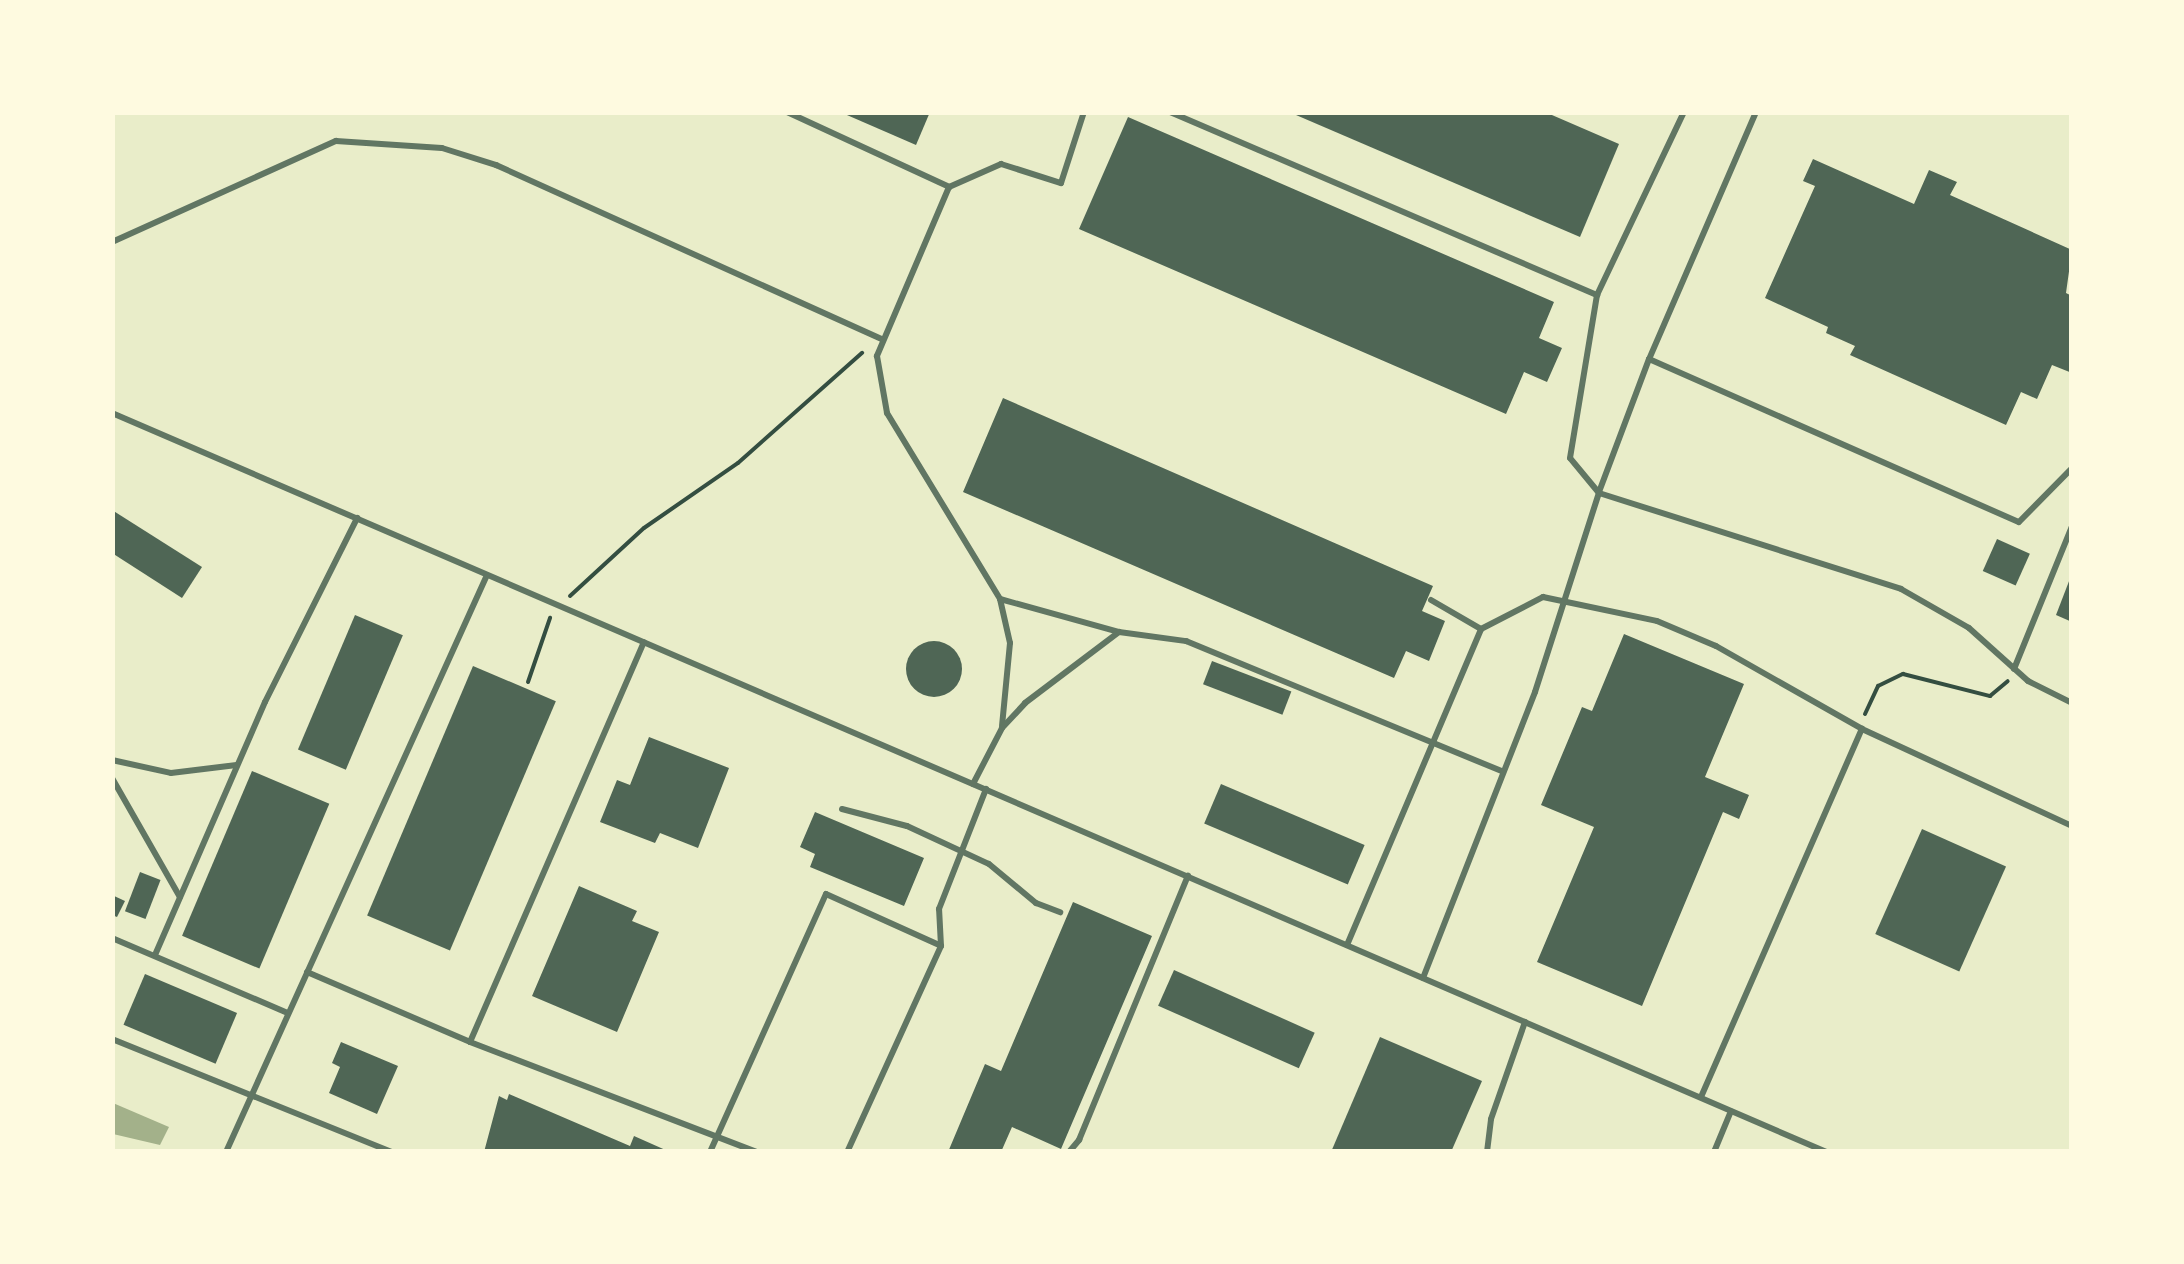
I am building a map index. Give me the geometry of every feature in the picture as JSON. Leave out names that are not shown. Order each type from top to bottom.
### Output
[{"type":"lane","points":[[787,112],[950,187]]},
{"type":"lane","points":[[973,784],[1002,728],[1010,644],[1000,599],[887,413],[877,356],[950,187],[1001,164],[1061,183],[1084,112]]},
{"type":"lane","points":[[1170,112],[1597,295]]},
{"type":"lane","points":[[1684,112],[1597,295],[1570,458],[1599,494],[1901,589],[1969,628],[2014,669],[2072,703]]},
{"type":"lane","points":[[1423,978],[1566,600],[1599,494],[1649,360],[1756,112]]},
{"type":"lane","points":[[112,242],[336,141],[442,148],[496,165],[882,338]]},
{"type":"lane","points":[[1649,360],[2018,522],[2072,468]]},
{"type":"lane","points":[[112,413],[1826,1152]]},
{"type":"lane","points":[[154,955],[238,765],[357,518]]},
{"type":"lane","points":[[2014,669],[2072,526]]},
{"type":"lane","points":[[226,1152],[488,574]]},
{"type":"lane","points":[[1347,945],[1482,629],[1542,596],[1657,621],[1716,646],[1862,729],[2072,826]]},
{"type":"lane","points":[[1000,599],[1119,632],[1186,641],[1436,739],[1502,771]]},
{"type":"lane","points":[[1431,600],[1482,629]]},
{"type":"lane","points":[[1002,728],[1119,632]]},
{"type":"lane","points":[[470,1042],[644,642]]},
{"type":"lane","points":[[1701,1098],[1862,729]]},
{"type":"lane","points":[[112,760],[171,773],[238,765]]},
{"type":"lane","points":[[112,778],[180,897]]},
{"type":"lane","points":[[847,1152],[940,946],[938,909],[986,789]]},
{"type":"lane","points":[[842,809],[907,826],[961,852],[1060,912]]},
{"type":"lane","points":[[1069,1152],[1079,1140],[1188,876]]},
{"type":"lane","points":[[710,1152],[826,894],[940,946]]},
{"type":"lane","points":[[112,938],[288,1013]]},
{"type":"lane","points":[[307,972],[470,1042],[756,1152]]},
{"type":"lane","points":[[1487,1152],[1490,1119],[1526,1022]]},
{"type":"lane","points":[[112,1039],[253,1092],[391,1152]]},
{"type":"lane","points":[[1714,1152],[1731,1111]]},
{"type":"path","points":[[528,682],[545,626],[559,606],[644,528],[738,463],[882,338]]},
{"type":"path","points":[[1862,729],[1866,707],[1888,678],[1930,678],[1990,696],[2003,692],[2014,669]]},
{"type":"shaded area","points":[[113,1103],[169,1127],[160,1145],[113,1134]]},
{"type":"building","points":[[840,112],[930,112],[916,145]]},
{"type":"building","points":[[1289,112],[1545,112],[1619,144],[1580,237]]},
{"type":"building","points":[[1128,117],[1554,302],[1539,338],[1562,348],[1547,382],[1524,372],[1506,414],[1079,229]]},
{"type":"building","points":[[1813,159],[1914,204],[1929,170],[1957,182],[1950,195],[2072,250],[2066,293],[2072,296],[2072,373],[2052,365],[2037,399],[2021,392],[2006,425],[1850,355],[1855,346],[1826,333],[1828,327],[1765,298],[1815,186],[1803,181]]},
{"type":"building","points":[[1003,398],[1433,586],[1422,611],[1445,621],[1429,661],[1406,651],[1394,678],[963,492]]},
{"type":"building","points":[[112,510],[202,567],[182,598],[112,553]]},
{"type":"building","points":[[1997,539],[2030,554],[2016,586],[1983,571]]},
{"type":"building","points":[[2072,576],[2072,622],[2056,615]]},
{"type":"building","points":[[355,615],[403,635],[346,770],[298,749]]},
{"type":"building","points":[[1624,634],[1744,684],[1705,777],[1749,795],[1739,819],[1723,812],[1642,1006],[1537,962],[1594,827],[1541,805],[1582,707],[1592,711]]},
{"type":"building","points":[[934,641],[954,649],[962,669],[954,689],[934,697],[914,689],[906,669],[914,649]]},
{"type":"building","points":[[1212,661],[1291,691],[1282,715],[1203,684]]},
{"type":"building","points":[[473,666],[556,701],[450,951],[367,915]]},
{"type":"building","points":[[649,737],[729,768],[698,848],[660,833],[655,843],[600,822],[617,780],[630,785]]},
{"type":"building","points":[[252,771],[329,804],[259,969],[182,936]]},
{"type":"building","points":[[1221,784],[1365,845],[1348,885],[1204,824]]},
{"type":"building","points":[[815,812],[924,858],[904,906],[810,867],[815,854],[800,847]]},
{"type":"building","points":[[1922,829],[2006,866],[1959,971],[1875,934]]},
{"type":"building","points":[[140,872],[161,880],[145,919],[125,911]]},
{"type":"building","points":[[579,886],[637,911],[632,921],[659,932],[617,1032],[532,996]]},
{"type":"building","points":[[112,895],[125,901],[117,917],[112,915]]},
{"type":"building","points":[[1073,902],[1152,936],[1061,1149],[1012,1127],[1001,1152],[948,1152],[985,1064],[1001,1071]]},
{"type":"building","points":[[1174,970],[1315,1033],[1299,1068],[1158,1006]]},
{"type":"building","points":[[145,974],[237,1013],[216,1064],[124,1025]]},
{"type":"building","points":[[1380,1037],[1482,1081],[1451,1152],[1331,1152]]},
{"type":"building","points":[[341,1042],[398,1066],[377,1114],[329,1093],[340,1067],[332,1063]]},
{"type":"building","points":[[509,1094],[630,1146],[634,1136],[670,1152],[484,1152],[499,1096],[507,1100]]}]
